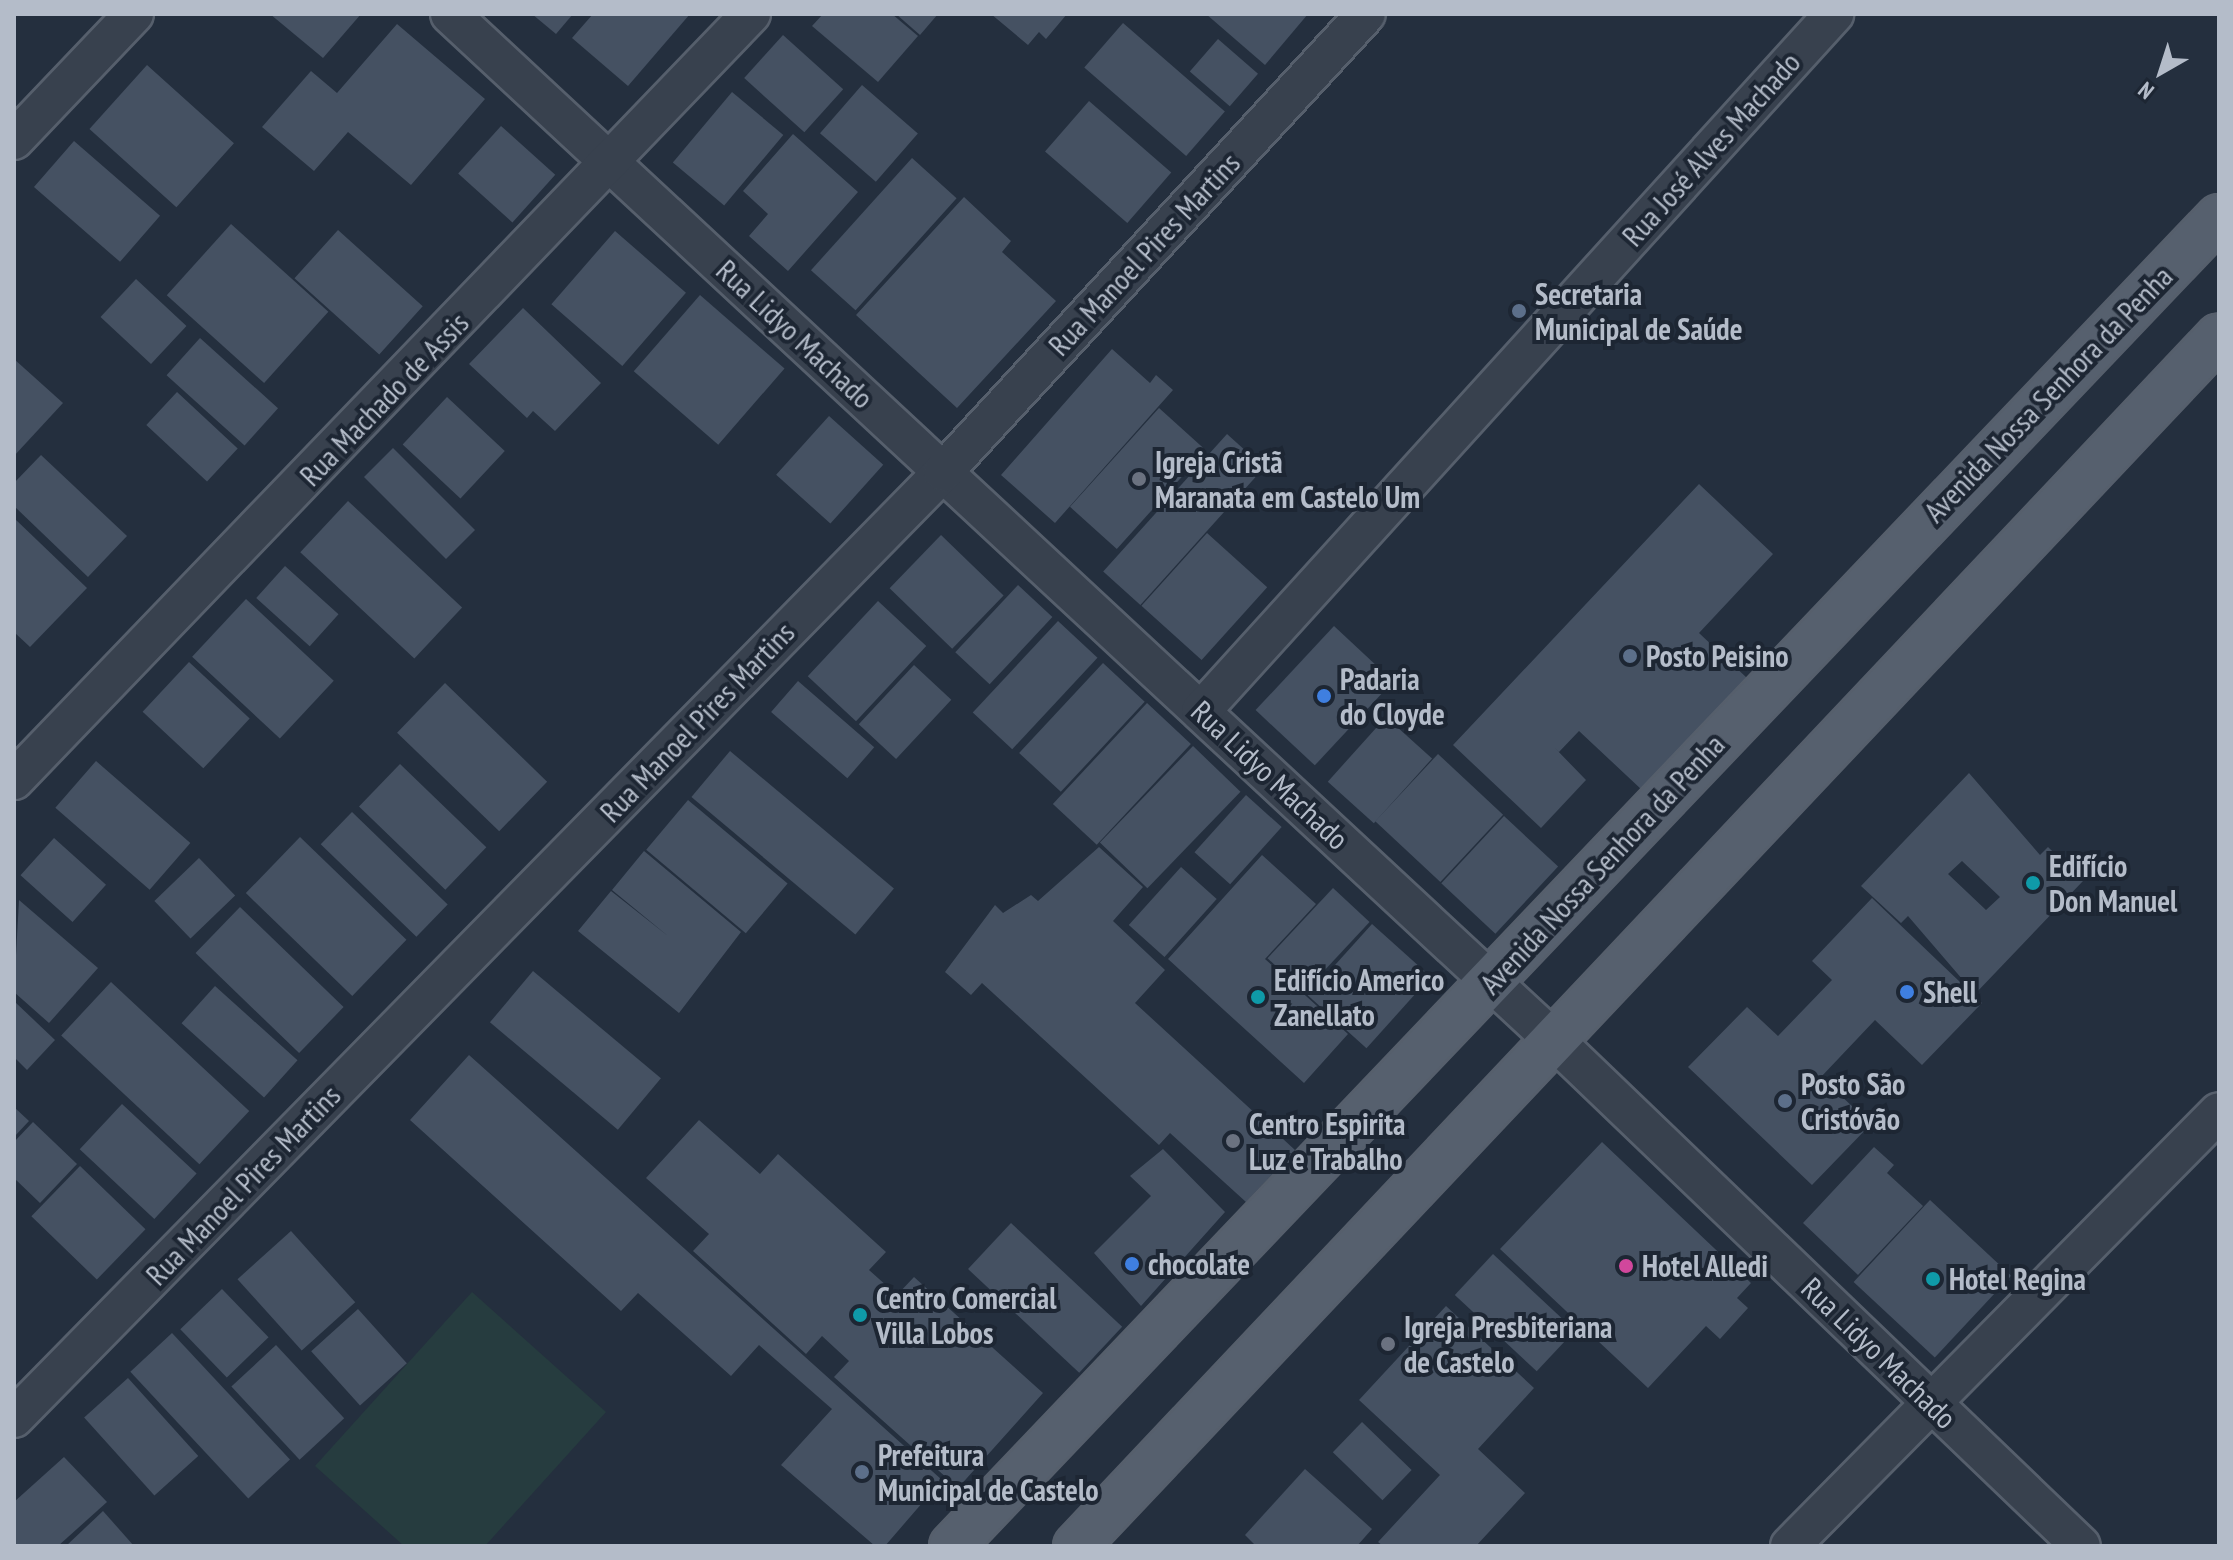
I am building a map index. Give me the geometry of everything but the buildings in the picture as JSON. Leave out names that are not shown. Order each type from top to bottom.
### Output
[{"type":"main road","name":"Avenida Nossa Senhora da Penha","points":[[952,1546],[2219,217]]},
{"type":"main road","points":[[1076,1546],[1557,1043],[2219,336]]},
{"type":"street","points":[[14,140],[134,14]]},
{"type":"street","name":"Rua Lidyo Machado","points":[[450,14],[1491,981],[2081,1546]]},
{"type":"street","name":"Rua Machado de Assis","points":[[14,780],[612,163],[751,14]]},
{"type":"street","name":"Rua Manoel Pires Martins","points":[[14,1418],[943,472],[1366,14]]},
{"type":"street","name":"Rua José Alves Machado","points":[[1201,711],[1834,14]]},
{"type":"street","points":[[1790,1546],[1933,1405],[2219,1112]]},
{"type":"green space","points":[[472,1292],[606,1412],[485,1546],[404,1546],[315,1466]]},
{"type":"place","name":"Secretaria Municipal de Saúde","points":[[1519,311]]},
{"type":"place","name":"Igreja Cristã Maranata em Castelo Um","points":[[1139,479]]},
{"type":"place","name":"Posto Peisino","points":[[1630,656]]},
{"type":"place","name":"Padaria do Cloyde","points":[[1324,696]]},
{"type":"place","name":"Edifício Don Manuel","points":[[2033,883]]},
{"type":"place","name":"Shell","points":[[1907,992]]},
{"type":"place","name":"Edifício Americo Zanellato","points":[[1258,997]]},
{"type":"place","name":"Posto São Cristóvão","points":[[1785,1101]]},
{"type":"place","name":"Centro Espirita Luz e Trabalho","points":[[1233,1141]]},
{"type":"place","name":"chocolate","points":[[1132,1264]]},
{"type":"place","name":"Hotel Alledi","points":[[1626,1266]]},
{"type":"place","name":"Hotel Regina","points":[[1933,1279]]},
{"type":"place","name":"Centro Comercial Villa Lobos","points":[[860,1315]]},
{"type":"place","name":"Igreja Presbiteriana de Castelo","points":[[1388,1344]]},
{"type":"place","name":"Prefeitura Municipal de Castelo","points":[[862,1472]]}]
